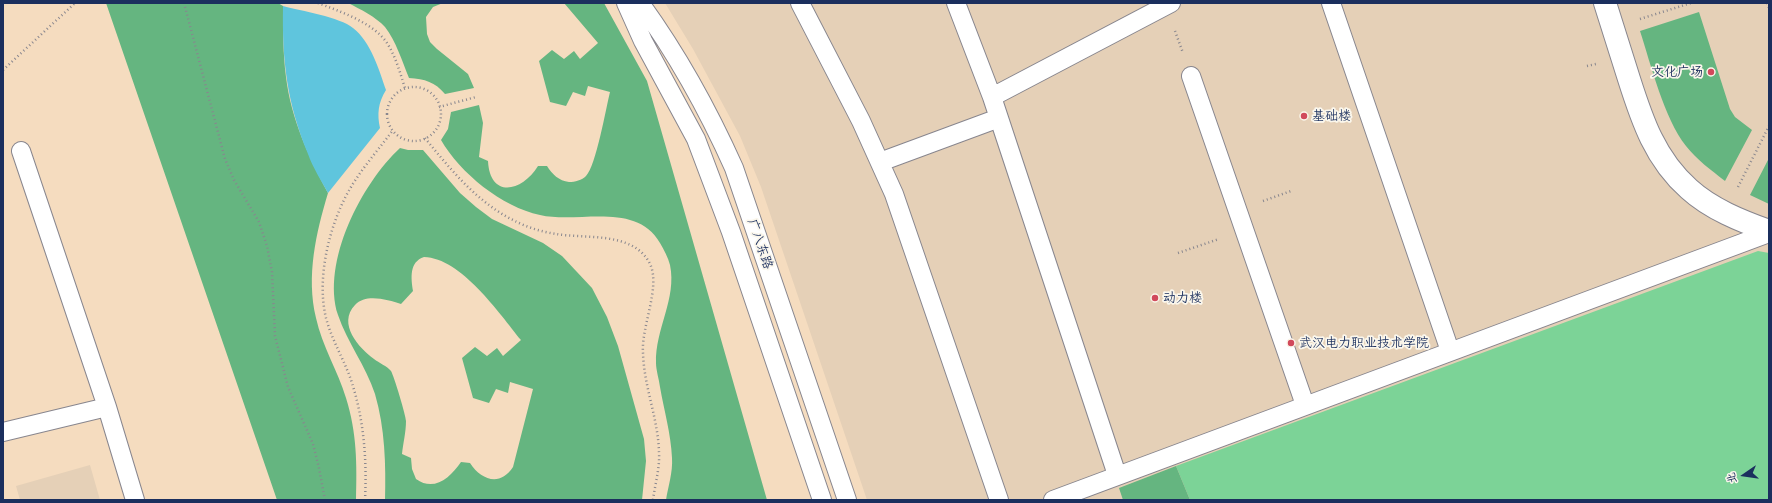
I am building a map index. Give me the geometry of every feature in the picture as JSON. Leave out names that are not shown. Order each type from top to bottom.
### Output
[{"type":"street","points":[[1605,3],[1639,113],[1650,139],[1671,172],[1689,190],[1724,212],[1738,220],[1769,232]]},
{"type":"lane","name":"广八东路","points":[[626,3],[643,41],[696,139],[732,232],[822,500]]},
{"type":"lane","name":"广八东路","points":[[640,3],[660,30],[714,123],[734,168],[847,500]]},
{"type":"lane","points":[[800,3],[861,121],[894,194],[999,500]]},
{"type":"lane","points":[[956,3],[992,97],[1117,475]]},
{"type":"lane","points":[[1331,3],[1450,351]]},
{"type":"lane","points":[[992,97],[1169,4]]},
{"type":"lane","points":[[1191,76],[1305,405]]},
{"type":"lane","points":[[880,162],[999,118]]},
{"type":"lane","points":[[21,151],[107,407],[136,500]]},
{"type":"lane","points":[[1053,500],[1769,232]]},
{"type":"lane","points":[[3,432],[107,407]]},
{"type":"path","points":[[3,70],[76,3]]},
{"type":"path","points":[[184,3],[224,159],[258,222],[267,246],[272,272],[275,336],[288,387],[313,444],[325,500]]},
{"type":"path","points":[[318,3],[339,11],[368,26],[382,37],[396,60],[405,88]]},
{"type":"path","points":[[1613,28],[1691,3]]},
{"type":"path","points":[[1768,3],[1769,8]]},
{"type":"path","points":[[1169,4],[1191,76]]},
{"type":"path","points":[[414,87],[430,93],[436,99],[439,107],[440,116],[438,125],[433,132],[425,138],[408,140],[400,136],[388,123],[388,106],[398,92],[405,88],[414,87]]},
{"type":"path","points":[[439,107],[476,97]]},
{"type":"path","points":[[1724,212],[1769,126]]},
{"type":"path","points":[[365,500],[365,449],[361,414],[352,381],[326,319],[323,300],[323,273],[333,229],[341,205],[352,185],[393,130]]},
{"type":"path","points":[[425,138],[440,157],[469,188],[498,212],[520,223],[554,234],[600,237],[617,240],[634,247],[644,255],[650,264],[653,293],[644,334],[642,352],[657,432],[659,453],[653,500]]},
{"type":"path","points":[[1237,209],[1291,191]]},
{"type":"path","points":[[1178,253],[1245,231]]},
{"type":"shaded area","name":"武汉电力职业技术学院","points":[[665,3],[1769,3],[1769,500],[867,500],[761,187],[740,136],[693,49]]},
{"type":"shaded area","points":[[90,465],[100,500],[20,500],[16,486]]},
{"type":"green space","points":[[106,3],[278,3],[283,6],[283,42],[288,93],[296,123],[314,166],[328,193],[316,239],[312,271],[313,302],[319,328],[343,388],[350,411],[356,449],[356,500],[277,500]]},
{"type":"green space","points":[[348,3],[443,3],[433,7],[426,17],[427,34],[430,42],[437,49],[468,74],[474,88],[445,94],[429,82],[409,78],[396,45],[385,27],[373,17]]},
{"type":"green space","points":[[564,3],[604,3],[647,81],[767,500],[666,500],[672,469],[671,449],[656,363],[659,338],[671,290],[671,278],[670,265],[666,254],[650,230],[636,222],[622,218],[555,217],[540,215],[511,205],[483,187],[459,165],[441,140],[448,129],[451,112],[479,105],[483,123],[479,157],[488,161],[490,173],[494,181],[500,186],[508,188],[524,182],[538,166],[547,166],[556,177],[569,182],[582,179],[586,176],[590,170],[597,149],[610,92],[588,86],[585,96],[573,92],[566,106],[550,102],[539,61],[552,50],[564,59],[574,51],[580,59],[598,43]]},
{"type":"green space","points":[[1699,12],[1730,109],[1735,117],[1752,130],[1725,181],[1695,156],[1678,134],[1659,91],[1640,31]]},
{"type":"green space","points":[[400,148],[408,150],[423,150],[460,193],[476,207],[492,219],[543,243],[562,256],[592,288],[607,317],[618,346],[644,439],[646,461],[642,500],[385,500],[383,433],[375,394],[367,374],[346,335],[338,315],[334,294],[335,271],[340,248],[348,225],[359,202],[372,181]],"holes":[[[424,257],[438,260],[452,267],[478,289],[521,340],[503,356],[497,348],[487,356],[475,347],[462,358],[473,398],[489,403],[496,389],[508,393],[510,382],[533,389],[513,467],[508,473],[497,479],[485,477],[474,469],[470,463],[461,462],[447,478],[435,484],[423,483],[416,479],[412,469],[411,458],[402,454],[406,421],[393,374],[389,369],[362,349],[349,328],[348,320],[350,312],[360,301],[377,298],[401,304],[413,291],[412,271],[419,259]]]},
{"type":"green space","points":[[1769,158],[1769,204],[1750,195]]},
{"type":"green space","points":[[1758,251],[1769,253],[1769,500],[1190,500],[1176,466]]},
{"type":"green space","points":[[1176,466],[1190,500],[1123,500],[1119,488]]},
{"type":"water","points":[[283,6],[330,18],[347,24],[353,28],[370,48],[386,90],[381,99],[379,109],[380,128],[328,193],[310,159],[295,117],[287,82],[285,64]]},
{"type":"place","name":"文化广场","points":[[1711,72]]},
{"type":"place","name":"基础楼","points":[[1304,116]]},
{"type":"place","name":"动力楼","points":[[1155,298]]},
{"type":"place","name":"武汉电力职业技术学院","points":[[1291,343]]}]
